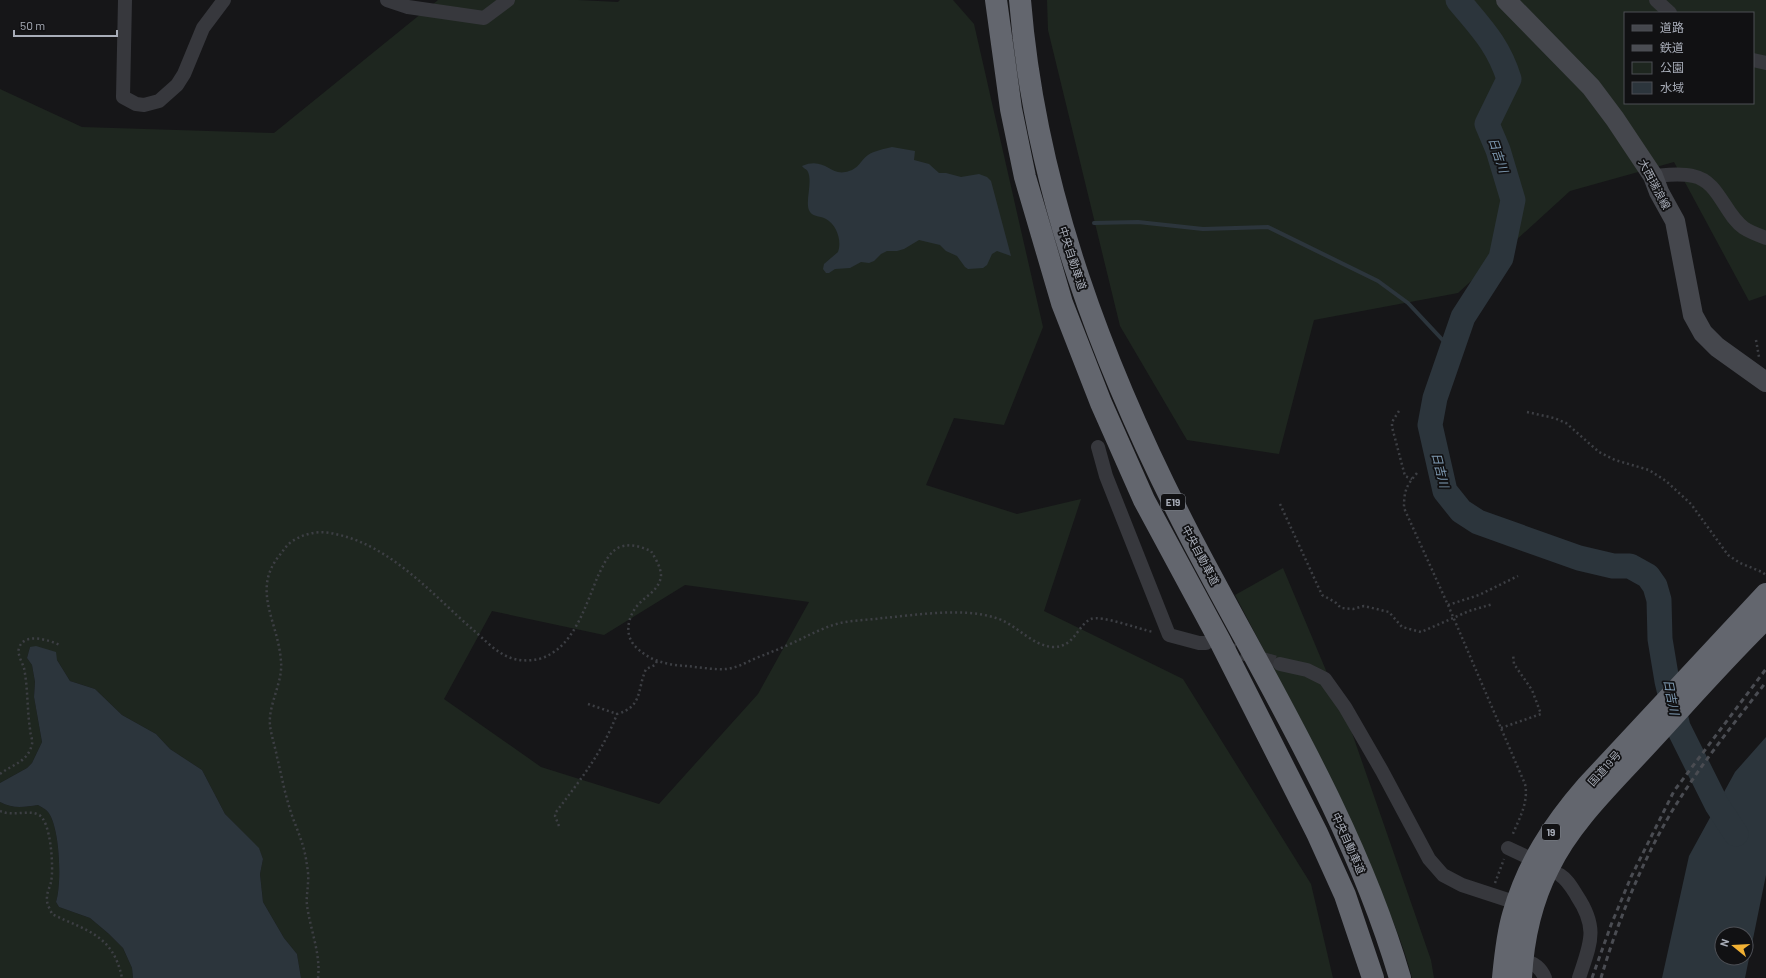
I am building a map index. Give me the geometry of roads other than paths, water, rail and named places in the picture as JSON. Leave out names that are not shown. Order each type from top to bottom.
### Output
[{"type":"highway","name":"中央自動車道","points":[[996,0],[1011,109],[1025,177],[1062,303],[1101,403],[1144,500],[1220,641],[1317,833],[1345,895],[1373,978]]},
{"type":"highway","name":"中央自動車道","points":[[1020,0],[1034,111],[1049,180],[1068,249],[1101,342],[1149,454],[1192,539],[1280,701],[1341,823],[1369,889],[1400,978]]},
{"type":"highway","name":"国道19号","points":[[1503,978],[1507,946],[1517,903],[1534,860],[1568,808],[1657,722],[1686,690],[1766,594]]},
{"type":"highway","name":"国道19号","points":[[1686,690],[1766,618]]},
{"type":"highway","name":"国道19号","points":[[1522,969],[1530,914],[1537,892],[1549,866],[1577,825],[1605,791],[1657,722]]},
{"type":"main road","name":"大西瑞浪線","points":[[1506,0],[1591,87],[1616,119],[1654,176],[1659,192],[1675,221],[1693,315],[1703,333],[1717,347],[1766,382]]},
{"type":"street","points":[[125,0],[123,97],[136,104],[144,105],[159,101],[177,85],[184,74],[203,28],[224,0]]},
{"type":"street","points":[[387,0],[408,7],[484,18],[508,0]]},
{"type":"street","points":[[1656,0],[1669,12]]},
{"type":"street","points":[[1754,60],[1766,63]]},
{"type":"street","points":[[1654,176],[1679,174],[1694,176],[1705,180],[1713,188],[1742,227],[1766,238]]},
{"type":"street","points":[[1098,448],[1106,476],[1169,635],[1199,644],[1206,643]]},
{"type":"street","points":[[1280,664],[1307,670],[1325,679],[1345,707],[1382,771],[1429,859],[1443,875],[1462,885],[1517,903]]},
{"type":"street","points":[[1508,848],[1525,856]]},
{"type":"street","points":[[1560,874],[1569,883],[1580,900],[1589,918],[1591,926],[1591,936],[1588,949],[1578,978]]},
{"type":"street","points":[[1522,969],[1531,962],[1539,968],[1545,978]]},
{"type":"water","points":[[892,147],[915,151],[914,160],[929,164],[939,173],[946,173],[961,177],[979,174],[987,177],[991,181],[1011,256],[997,251],[992,254],[987,265],[983,268],[968,269],[957,256],[946,251],[940,245],[919,240],[904,249],[887,251],[869,263],[861,262],[850,268],[835,269],[829,273],[826,273],[823,269],[824,264],[838,252],[839,238],[836,229],[830,222],[824,218],[813,215],[810,212],[808,204],[810,182],[808,171],[802,166],[817,164],[837,172],[849,171],[855,168],[870,154]]},
{"type":"water","points":[[36,646],[56,652],[57,660],[70,681],[95,689],[122,715],[156,734],[170,749],[202,770],[225,814],[259,848],[263,859],[260,874],[263,902],[284,938],[297,954],[301,978],[133,978],[132,968],[123,948],[109,934],[90,918],[59,907],[56,902],[59,882],[59,856],[52,819],[45,809],[38,805],[14,807],[0,802],[0,783],[27,768],[32,763],[42,742],[34,697],[35,682],[32,665],[27,658],[30,647]]},
{"type":"water","points":[[1766,737],[1766,875],[1754,934],[1754,926],[1714,926],[1714,966],[1747,966],[1745,978],[1662,978],[1689,856],[1735,772]]},
{"type":"waterway","name":"日吉川","points":[[1458,0],[1494,46],[1500,56],[1509,79],[1487,124],[1498,150],[1513,200],[1501,258],[1463,317],[1435,398],[1430,425],[1445,491],[1461,511],[1478,522],[1579,558],[1613,566],[1630,566],[1648,576],[1655,586],[1659,600],[1660,639],[1667,681],[1678,727],[1717,805],[1736,834]]},
{"type":"waterway","points":[[1094,223],[1138,222],[1203,229],[1268,227],[1378,281],[1408,303],[1452,350]]},
{"type":"tunnel","points":[[1221,647],[1280,664]]},
{"type":"railway","points":[[1592,978],[1611,925],[1631,877],[1674,791],[1766,669]]},
{"type":"railway","points":[[1601,978],[1624,910],[1655,841],[1699,770],[1766,682]]}]
